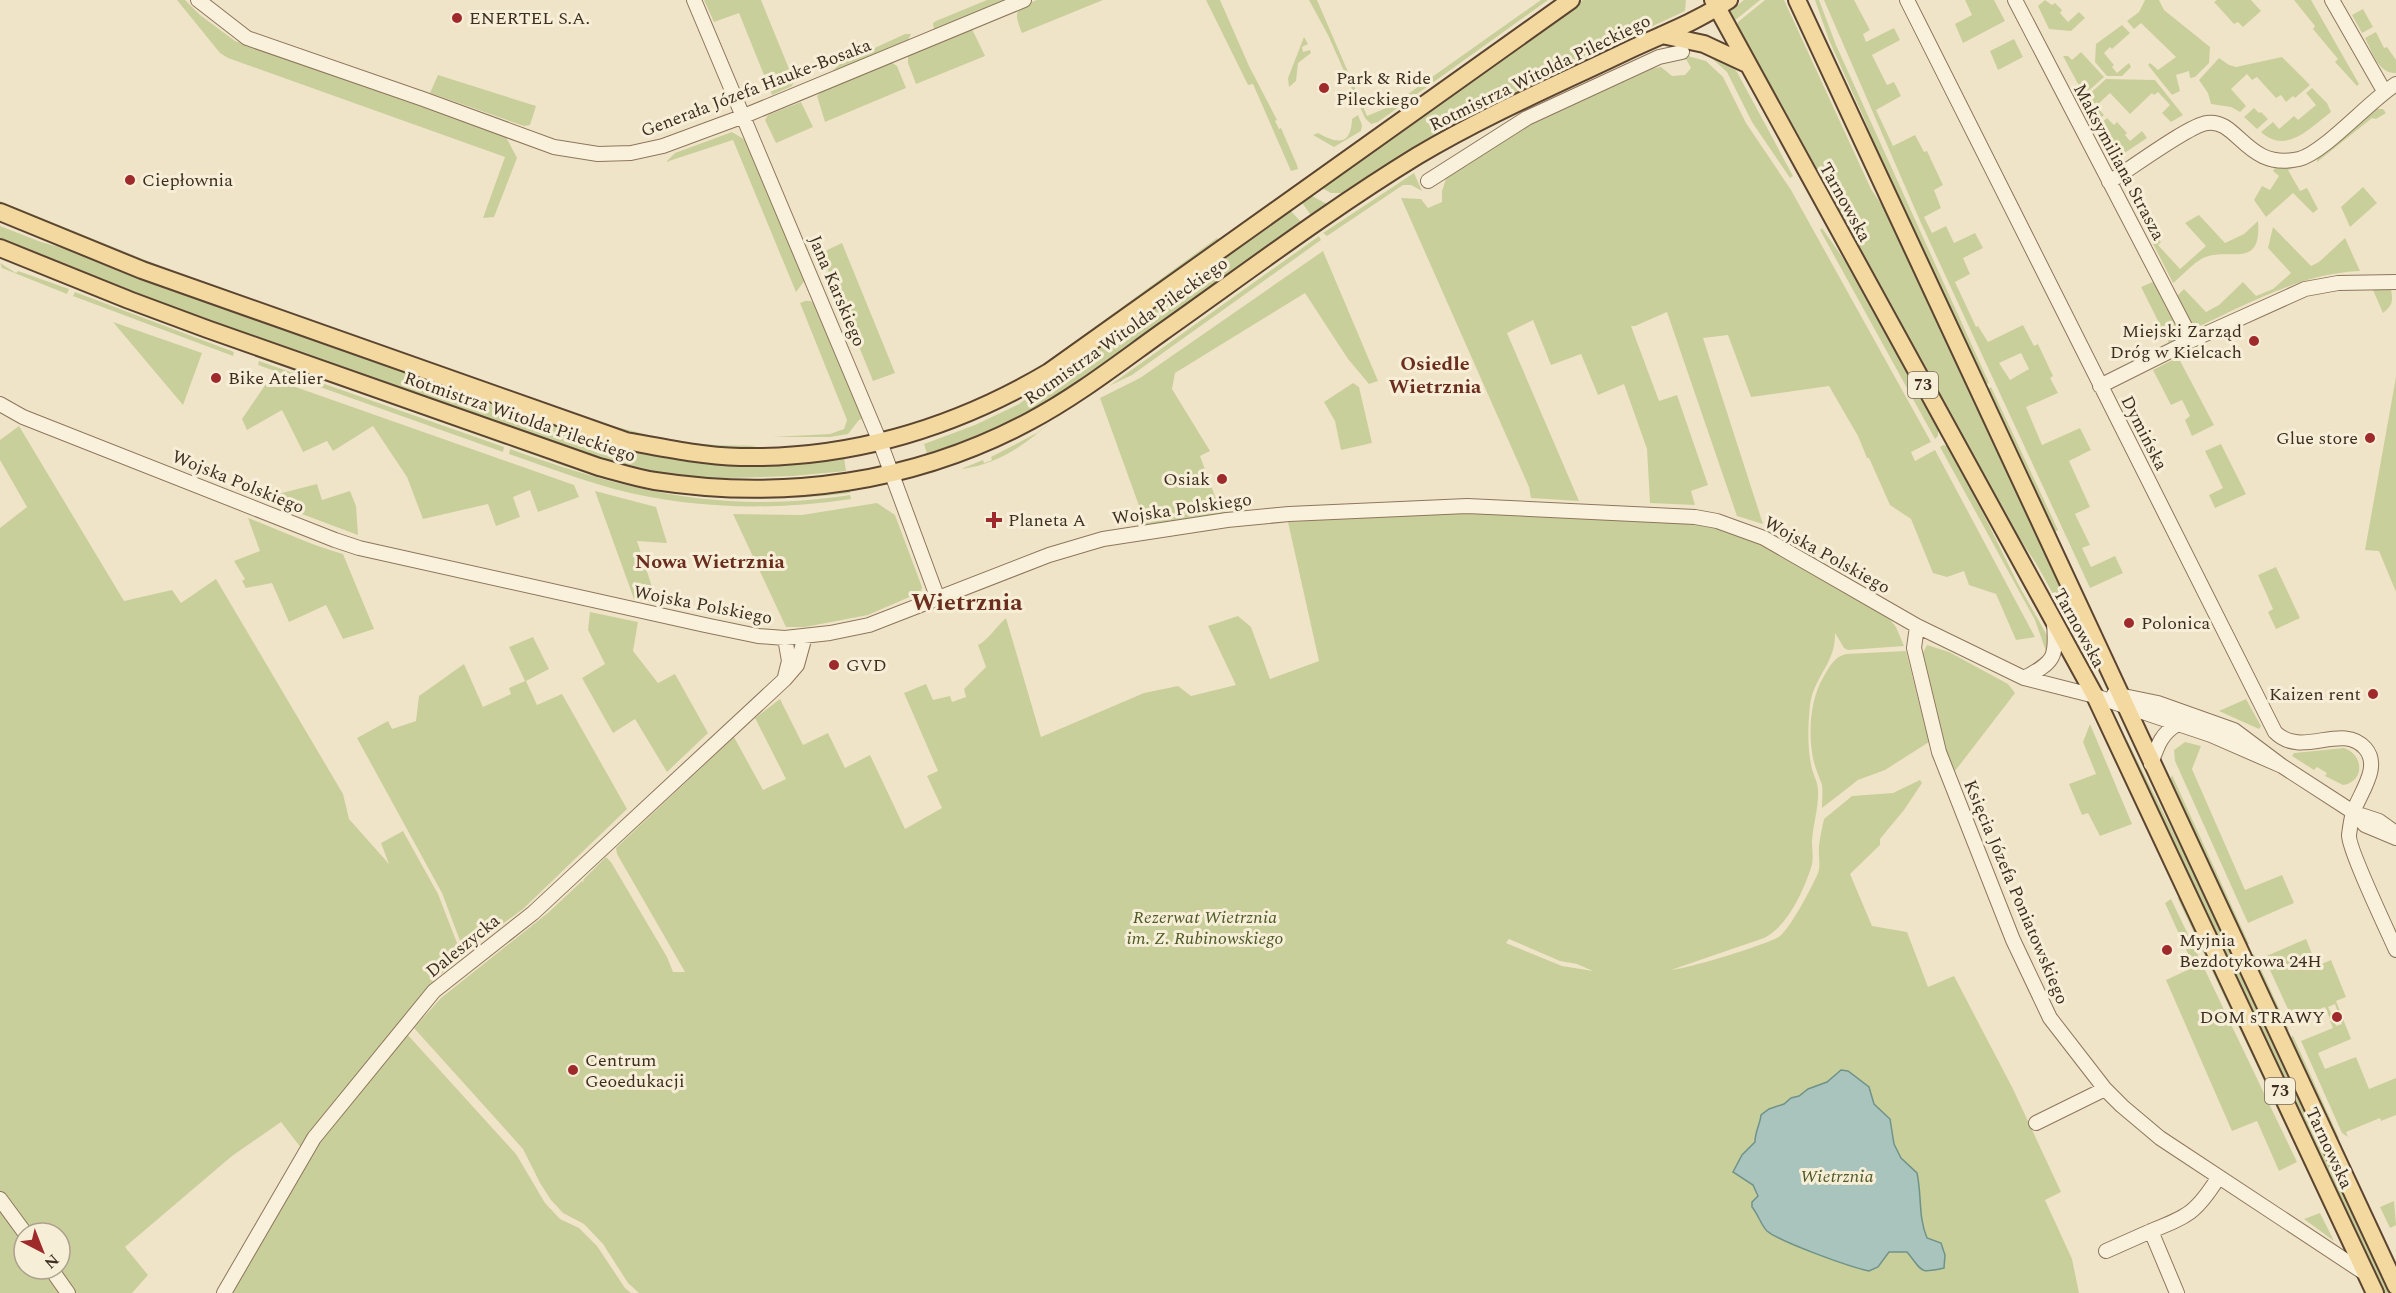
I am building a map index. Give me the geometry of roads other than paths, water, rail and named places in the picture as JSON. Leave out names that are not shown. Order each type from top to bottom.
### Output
[{"type":"main road","name":"Rotmistrza Witolda Pileckiego","points":[[0,212],[186,286],[626,441],[700,454],[738,457],[809,455],[845,450],[918,432],[972,413],[1049,372],[1571,0]]},
{"type":"main road","name":"Tarnowska","points":[[1797,0],[1805,8],[2121,700],[2396,1286]]},
{"type":"main road","name":"Rotmistrza Witolda Pileckiego","points":[[0,248],[207,329],[610,470],[652,480],[737,489],[825,486],[892,474],[954,456],[1045,413],[1344,203],[1417,157],[1533,95],[1662,35],[1719,3]]},
{"type":"main road","name":"Tarnowska","points":[[1719,3],[1747,64],[2095,696],[2375,1293]]},
{"type":"main road","points":[[1662,35],[1704,44],[1747,64]]},
{"type":"street","name":"Generała Józefa Hauke-Bosaka","points":[[198,0],[246,39],[569,151],[598,154],[641,152],[663,146],[744,116],[1024,0]]},
{"type":"street","name":"Jana Karskiego","points":[[694,0],[880,442],[938,599]]},
{"type":"street","name":"Dymińska","points":[[1907,0],[2274,732],[2282,739],[2295,743],[2349,739],[2366,749],[2371,763],[2370,772],[2353,812],[2349,838],[2396,950]]},
{"type":"street","name":"Maksymiliana Strasza","points":[[2015,0],[2192,340]]},
{"type":"street","points":[[2109,182],[2189,131],[2206,123],[2222,124],[2264,158],[2278,161],[2299,159],[2329,139],[2390,88],[2332,0]]},
{"type":"street","points":[[1428,181],[1527,118],[1659,57],[1677,57]]},
{"type":"street","points":[[2100,386],[2192,340],[2305,289],[2338,283],[2396,282]]},
{"type":"street","name":"Wojska Polskiego","points":[[0,404],[33,421],[359,548],[705,625],[758,636],[785,638],[869,625],[1050,555],[1112,536],[1268,515],[1415,507],[1484,506],[1677,514],[1717,521],[1770,541],[1917,626],[2024,678],[2095,696],[2189,713],[2235,730],[2282,766],[2353,812],[2379,821],[2396,833]]},
{"type":"street","points":[[2024,678],[2045,666],[2052,659],[2056,646],[2054,622]]},
{"type":"street","name":"Księcia Józefa Poniatowskiego","points":[[1917,626],[1914,648],[1939,752],[2013,940],[2050,1018],[2105,1089],[2160,1138],[2366,1274]]},
{"type":"street","name":"Daleszycka","points":[[224,1293],[314,1138],[434,991],[472,958],[532,913],[785,679],[797,664],[805,636]]},
{"type":"street","points":[[785,638],[789,661],[785,679]]},
{"type":"street","name":"Wojska Polskiego","points":[[2121,700],[2282,766]]},
{"type":"street","points":[[2151,764],[2158,744],[2170,729],[2178,724]]},
{"type":"street","name":"Wojska Polskiego","points":[[2353,812],[2365,825],[2396,838]]},
{"type":"street","points":[[2036,1123],[2105,1089]]},
{"type":"street","points":[[2106,1251],[2192,1213],[2218,1178]]},
{"type":"street","points":[[0,1199],[17,1221]]},
{"type":"street","points":[[2151,1231],[2178,1293]]},
{"type":"water","name":"Wietrznia","points":[[1841,1070],[1848,1071],[1869,1087],[1874,1104],[1890,1119],[1894,1144],[1901,1158],[1917,1173],[1924,1230],[1927,1238],[1941,1243],[1945,1255],[1944,1268],[1925,1271],[1907,1252],[1889,1252],[1878,1267],[1869,1271],[1774,1236],[1765,1229],[1752,1207],[1752,1202],[1758,1196],[1753,1185],[1733,1172],[1742,1155],[1755,1142],[1761,1115],[1808,1089],[1827,1082]]},
{"type":"place","name":"ENERTEL S.A.","points":[[457,18]]},
{"type":"place","name":"Park & Ride Pileckiego","points":[[1324,88]]},
{"type":"place","name":"Ciepłownia","points":[[130,180]]},
{"type":"place","name":"Miejski Zarząd Dróg w Kielcach","points":[[2254,341]]},
{"type":"place","name":"Bike Atelier","points":[[216,378]]},
{"type":"place","name":"Glue store","points":[[2370,438]]},
{"type":"place","name":"Osiak","points":[[1222,479]]},
{"type":"place","name":"Planeta A","points":[[994,520]]},
{"type":"place","name":"Polonica","points":[[2129,623]]},
{"type":"place","name":"GVD","points":[[834,665]]},
{"type":"place","name":"Kaizen rent","points":[[2373,694]]},
{"type":"place","name":"Myjnia Bezdotykowa 24H","points":[[2167,950]]},
{"type":"place","name":"DOM sTRAWY","points":[[2337,1017]]},
{"type":"place","name":"Centrum Geoedukacji","points":[[573,1070]]},
{"type":"district","name":"Osiedle Wietrznia","points":[[1435,376]]},
{"type":"district","name":"Nowa Wietrznia","points":[[710,562]]},
{"type":"district","name":"Wietrznia","points":[[967,603]]},
{"type":"park label","name":"Rezerwat Wietrznia im. Z. Rubinowskiego","points":[[1205,927]]}]
